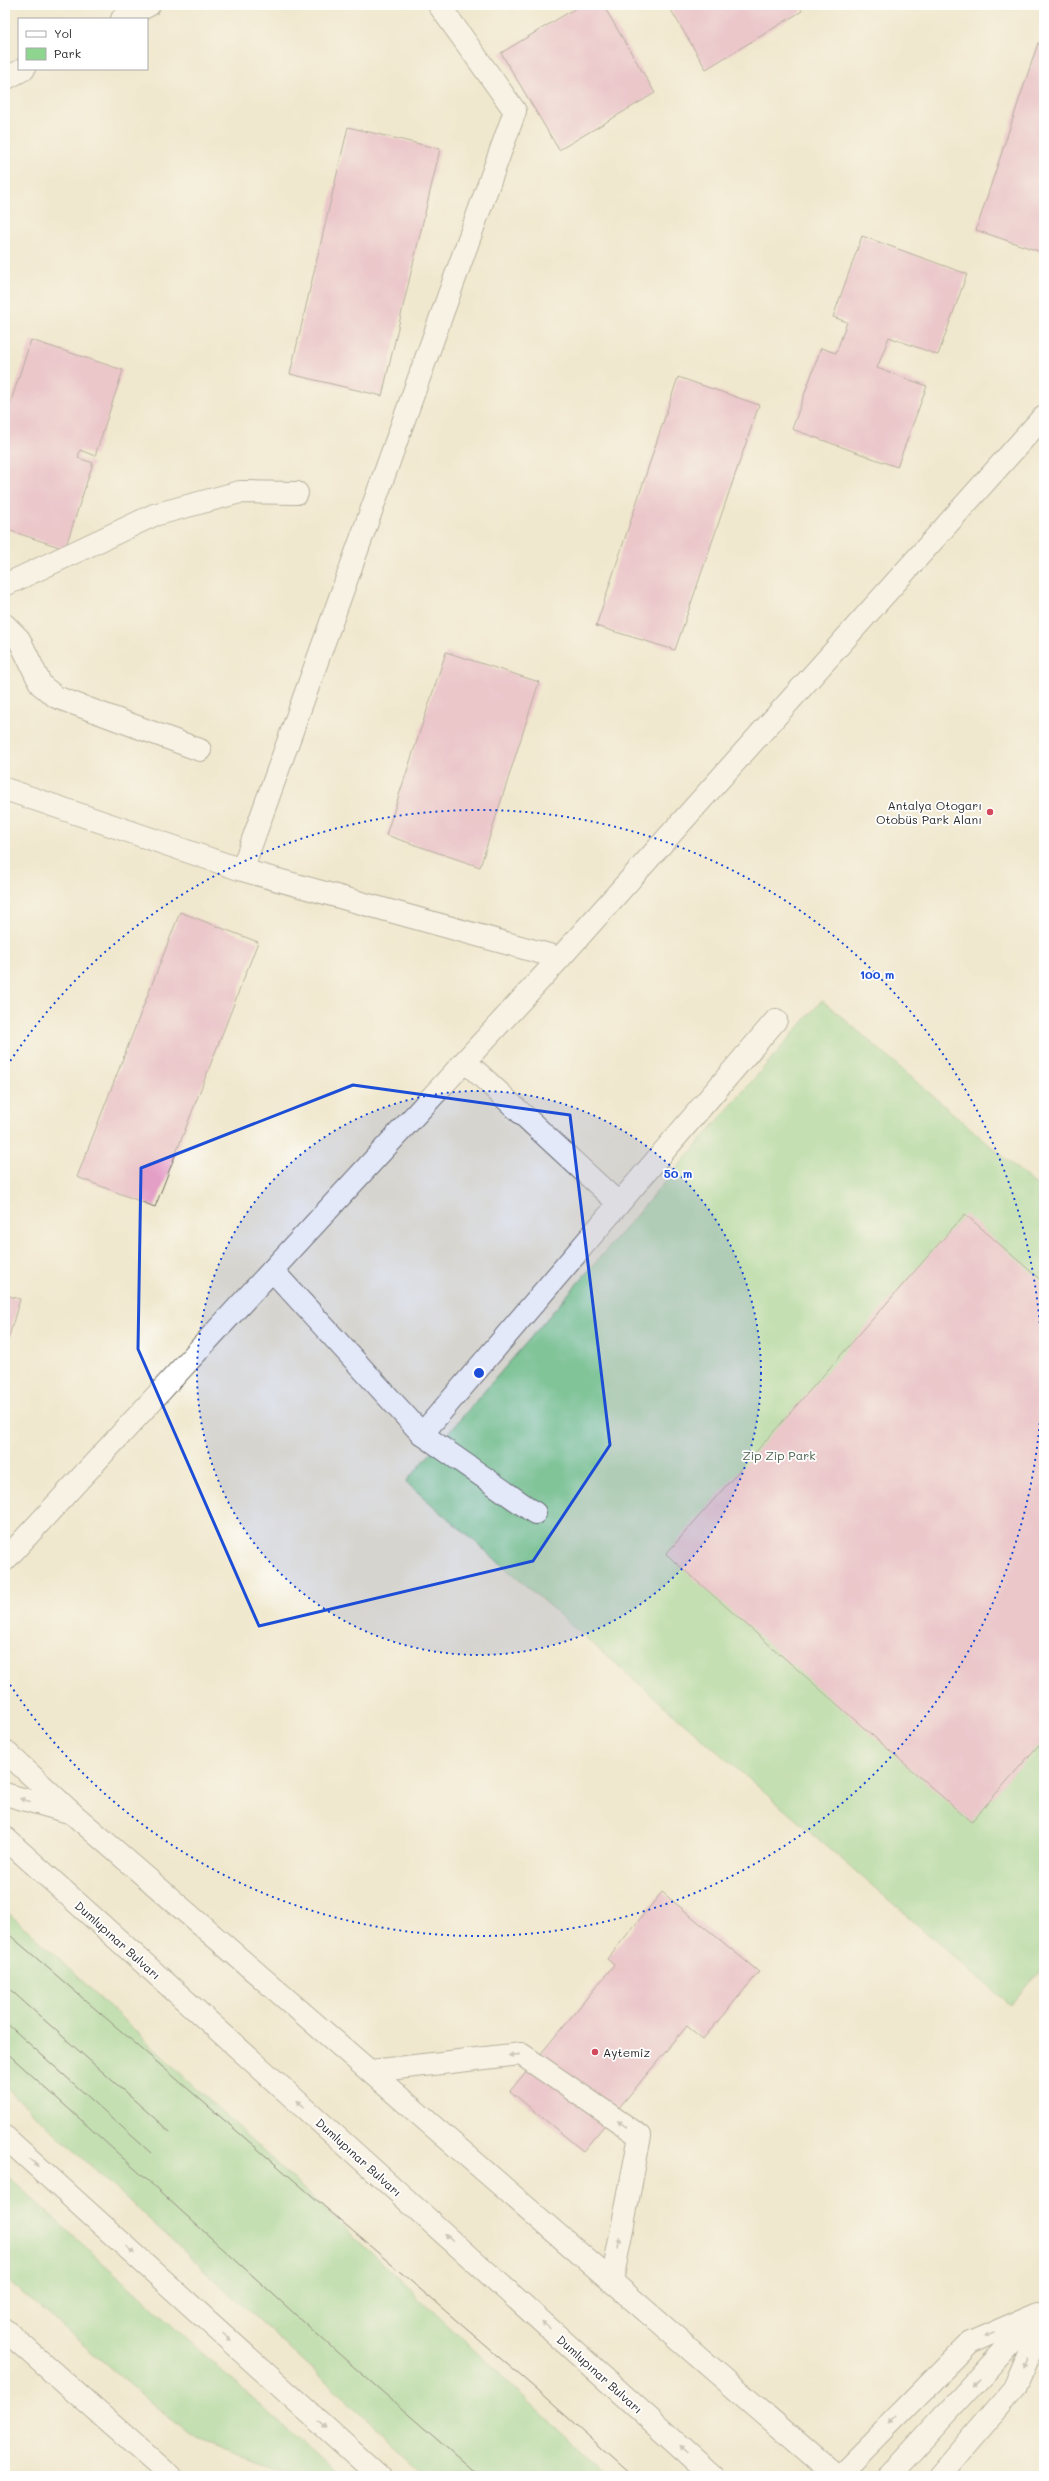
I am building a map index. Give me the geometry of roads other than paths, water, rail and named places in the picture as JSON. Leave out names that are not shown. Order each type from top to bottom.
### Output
[{"type":"main road","points":[[124,18],[149,5]]},
{"type":"main road","points":[[242,870],[515,111],[439,5]]},
{"type":"main road","points":[[5,79],[22,70]]},
{"type":"main road","points":[[5,1560],[560,958],[1044,416]]},
{"type":"main road","points":[[5,585],[154,515],[240,492],[297,493]]},
{"type":"main road","points":[[5,625],[19,639],[41,685],[56,697],[200,750]]},
{"type":"main road","points":[[5,789],[242,870],[560,958]]},
{"type":"main road","points":[[422,1434],[776,1020]]},
{"type":"main road","points":[[465,1060],[619,1204]]},
{"type":"main road","points":[[272,1270],[422,1434],[535,1513]]},
{"type":"main road","points":[[5,1751],[72,1813],[836,2476]]},
{"type":"main road","points":[[5,1794],[72,1813]]},
{"type":"main road","name":"Dumlupınar Bulvarı","points":[[5,1838],[713,2476]]},
{"type":"main road","points":[[371,2071],[521,2054],[640,2136],[612,2281]]},
{"type":"main road","points":[[5,2137],[380,2476]]},
{"type":"main road","points":[[839,2476],[970,2343],[1041,2311]]},
{"type":"main road","points":[[889,2476],[1041,2311]]},
{"type":"main road","points":[[939,2476],[1015,2387],[1030,2352],[1041,2311]]},
{"type":"main road","points":[[5,2330],[170,2476]]},
{"type":"tram line","points":[[5,1931],[537,2390],[633,2476]]},
{"type":"tram line","points":[[5,1985],[170,2132]]},
{"type":"tram line","points":[[5,2022],[151,2153]]},
{"type":"tram line","points":[[5,2051],[339,2354],[479,2476]]},
{"type":"place","name":"Antalya Otogarı Otobüs Park Alanı","points":[[990,812]]},
{"type":"place","name":"Aytemiz","points":[[595,2052]]},
{"type":"park label","name":"Zip Zip Park","points":[[779,1455]]}]
